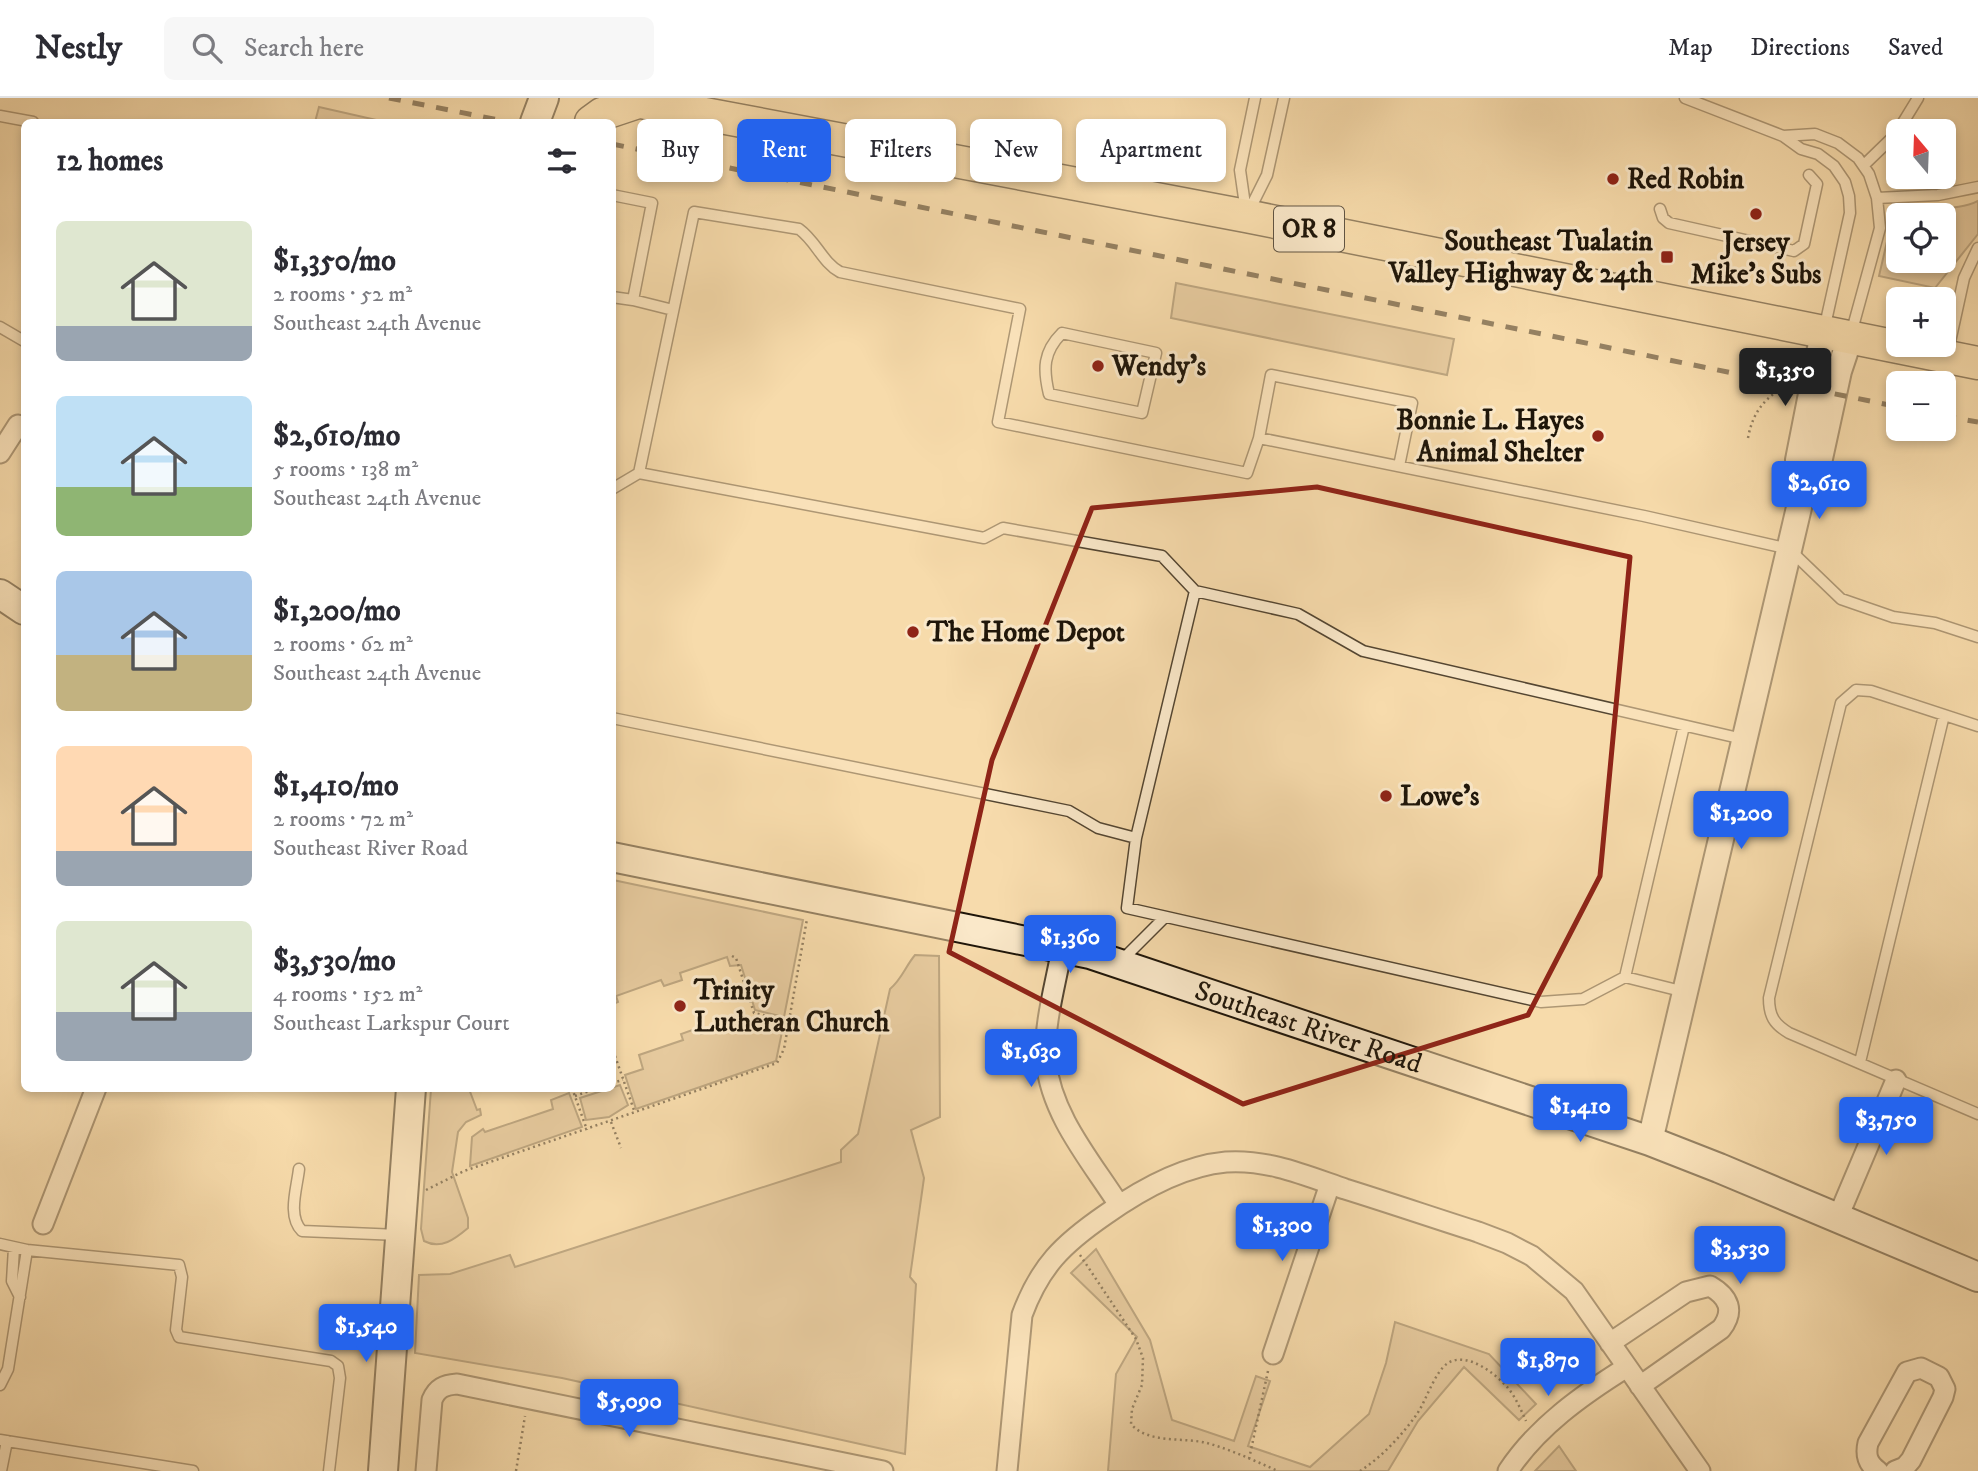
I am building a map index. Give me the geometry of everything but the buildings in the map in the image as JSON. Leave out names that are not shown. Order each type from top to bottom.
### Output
[{"type":"main road","points":[[536,119],[544,98]]},
{"type":"main road","points":[[550,98],[550,119]]},
{"type":"main road","points":[[595,119],[629,100]]},
{"type":"main road","name":"OR 8","points":[[629,100],[1246,216],[1886,345]]},
{"type":"main road","name":"OR 8","points":[[1947,357],[1978,363]]},
{"type":"main road","points":[[0,594],[21,608]]},
{"type":"main road","name":"Southeast River Road","points":[[616,858],[1062,948],[1118,963],[1650,1142],[1719,1168],[1978,1277]]},
{"type":"main road","points":[[383,1471],[411,1092]]},
{"type":"street","points":[[1650,1142],[1804,482],[1798,460],[1837,335]]},
{"type":"street","points":[[0,453],[21,420]]},
{"type":"street","points":[[1062,948],[1046,1041],[1046,1063],[1055,1102],[1119,1205]]},
{"type":"street","points":[[1838,1217],[1896,1080]]},
{"type":"street","points":[[43,1224],[94,1092]]},
{"type":"street","points":[[1007,1471],[1022,1315],[1047,1264],[1070,1241],[1139,1192],[1193,1168],[1227,1162],[1282,1167],[1507,1242],[1531,1256],[1574,1291],[1700,1471]]},
{"type":"street","points":[[1273,1354],[1330,1184]]},
{"type":"street","points":[[1610,1343],[1686,1292],[1710,1286],[1725,1299],[1729,1308],[1728,1320],[1721,1329],[1640,1386]]},
{"type":"street","points":[[1508,1471],[1534,1440],[1571,1405],[1627,1367]]},
{"type":"street","points":[[1878,1471],[1868,1460],[1868,1443],[1902,1378],[1914,1368],[1921,1368],[1939,1377],[1945,1388],[1943,1397],[1911,1460],[1905,1467],[1895,1471]]},
{"type":"street","points":[[426,1471],[432,1400],[442,1387],[457,1384],[883,1471]]},
{"type":"lane","points":[[1246,216],[1240,170],[1255,98]]},
{"type":"lane","points":[[1246,216],[1267,174],[1284,98]]},
{"type":"lane","points":[[1685,98],[1783,136],[1801,149],[1818,154],[1833,166],[1845,182],[1850,213],[1837,335]]},
{"type":"lane","points":[[1864,165],[1896,134],[1918,98]]},
{"type":"lane","points":[[0,116],[21,120]]},
{"type":"lane","points":[[1783,136],[1815,134],[1838,143],[1864,165],[1877,198],[1880,228],[1857,317],[1837,335]]},
{"type":"lane","points":[[1660,209],[1662,218],[1668,223],[1794,251],[1804,244],[1817,184],[1809,175]]},
{"type":"lane","points":[[1877,198],[1938,195],[1978,187]]},
{"type":"lane","points":[[616,196],[652,203],[633,300]]},
{"type":"lane","points":[[639,473],[694,212],[799,229],[807,234],[829,265],[840,272],[1020,310],[998,422],[1247,473],[1259,438],[1271,375],[1412,403],[1399,466]]},
{"type":"lane","points":[[1956,315],[1964,278],[1978,248]]},
{"type":"lane","points":[[616,298],[673,310]]},
{"type":"lane","points":[[0,327],[21,339]]},
{"type":"lane","points":[[1062,333],[1156,353],[1142,413],[1049,394],[1045,375],[1050,345],[1062,333]]},
{"type":"lane","points":[[1259,438],[1644,516],[1789,549],[1841,599],[1893,617],[1935,623],[1978,637]]},
{"type":"lane","points":[[616,487],[639,473],[984,538],[1003,528],[1162,556],[1195,591],[1298,614],[1363,651],[1744,740]]},
{"type":"lane","points":[[1195,591],[1136,838],[1127,908],[1541,1002],[1583,999],[1625,977],[1685,992]]},
{"type":"lane","points":[[1978,726],[1871,691],[1856,690],[1847,695],[1838,709],[1769,998],[1769,1009],[1777,1026],[1789,1033],[1978,1114]]},
{"type":"lane","points":[[1860,1062],[1944,715]]},
{"type":"lane","points":[[616,719],[1069,811],[1098,828],[1136,838]]},
{"type":"lane","points":[[1625,977],[1684,726]]},
{"type":"lane","points":[[1118,963],[1165,917]]},
{"type":"lane","points":[[299,1169],[294,1206],[295,1225],[302,1231],[400,1235]]},
{"type":"lane","points":[[0,1244],[27,1250],[179,1265],[182,1277],[176,1329],[179,1337],[331,1361],[338,1366],[340,1378],[329,1471]]},
{"type":"lane","points":[[14,1248],[12,1281],[20,1297]]},
{"type":"lane","points":[[0,1385],[8,1368],[27,1250]]},
{"type":"lane","points":[[1,1471],[4,1441],[193,1471]]},
{"type":"path","points":[[1748,438],[1752,418],[1769,397],[1780,390]]},
{"type":"path","points":[[420,1194],[453,1175],[778,1063],[784,1049],[808,915]]},
{"type":"path","points":[[732,956],[736,958],[754,1013],[789,1021]]},
{"type":"path","points":[[616,1059],[635,1113]]},
{"type":"path","points":[[616,1082],[623,1080]]},
{"type":"path","points":[[574,1092],[587,1130]]},
{"type":"path","points":[[575,1096],[586,1092]]},
{"type":"path","points":[[611,1122],[621,1148]]},
{"type":"path","points":[[1070,1241],[1136,1339],[1143,1358],[1143,1385],[1132,1409],[1131,1424],[1137,1431],[1151,1436],[1207,1443],[1278,1471]]},
{"type":"path","points":[[1249,1459],[1273,1354]]},
{"type":"path","points":[[1360,1471],[1373,1463],[1417,1414],[1445,1365],[1455,1360],[1472,1362],[1496,1377],[1509,1390],[1534,1440]]},
{"type":"path","points":[[516,1471],[528,1398]]},
{"type":"highlighted area","points":[[1317,487],[1630,557],[1600,876],[1528,1015],[1243,1104],[949,952],[992,760],[1092,508]]},
{"type":"shaded area","points":[[319,107],[372,119],[316,119]]},
{"type":"shaded area","points":[[1978,201],[1978,234],[1956,262],[1956,207]]},
{"type":"shaded area","points":[[1886,246],[1886,273],[1947,273],[1936,287],[1879,276]]},
{"type":"shaded area","points":[[1176,283],[1454,339],[1447,375],[1171,318]]},
{"type":"shaded area","points":[[616,881],[803,920],[784,1017],[755,1010],[741,965],[730,966],[727,957],[680,973],[682,980],[664,986],[661,980],[616,996]]},
{"type":"shaded area","points":[[915,955],[939,956],[940,1117],[911,1130],[924,1178],[910,1277],[916,1284],[905,1454],[562,1378],[415,1353],[419,1275],[450,1274],[510,1255],[515,1267],[841,1162],[841,1150],[858,1134],[890,989]]},
{"type":"shaded area","points":[[756,1017],[784,1022],[776,1061],[636,1109],[625,1075],[643,1069],[639,1055],[683,1040],[681,1034],[698,1028],[701,1034]]},
{"type":"shaded area","points":[[620,1085],[628,1105],[609,1117],[586,1120],[580,1098],[598,1092],[616,1092],[616,1086]]},
{"type":"shaded area","points":[[431,1092],[470,1092],[481,1115],[466,1122],[458,1132],[452,1172],[468,1218],[468,1228],[442,1244],[424,1241],[421,1229]]},
{"type":"shaded area","points":[[569,1093],[582,1127],[470,1166],[472,1137],[483,1129],[485,1132],[553,1109],[551,1100]]},
{"type":"shaded area","points":[[1096,1249],[1150,1340],[1172,1420],[1234,1441],[1256,1376],[1270,1381],[1248,1446],[1310,1467],[1369,1414],[1386,1363],[1395,1322],[1489,1354],[1536,1404],[1519,1420],[1464,1367],[1418,1421],[1388,1471],[1108,1471],[1116,1374],[1137,1337],[1071,1273]]},
{"type":"shaded area","points":[[1559,1446],[1576,1471],[1535,1471]]},
{"type":"railway","points":[[389,98],[494,119]]},
{"type":"railway","points":[[616,145],[1886,404]]},
{"type":"railway","points":[[1956,418],[1978,422]]},
{"type":"place","name":"Red Robin","points":[[1613,179]]},
{"type":"place","name":"Jersey Mike's Subs","points":[[1756,214]]},
{"type":"place","name":"Southeast Tualatin Valley Highway & 24th","points":[[1667,257]]},
{"type":"place","name":"Wendy's","points":[[1098,366]]},
{"type":"place","name":"Bonnie L. Hayes Animal Shelter","points":[[1598,436]]},
{"type":"place","name":"The Home Depot","points":[[913,632]]},
{"type":"place","name":"Lowe's","points":[[1386,796]]},
{"type":"place","name":"Trinity Lutheran Church","points":[[680,1006]]}]
